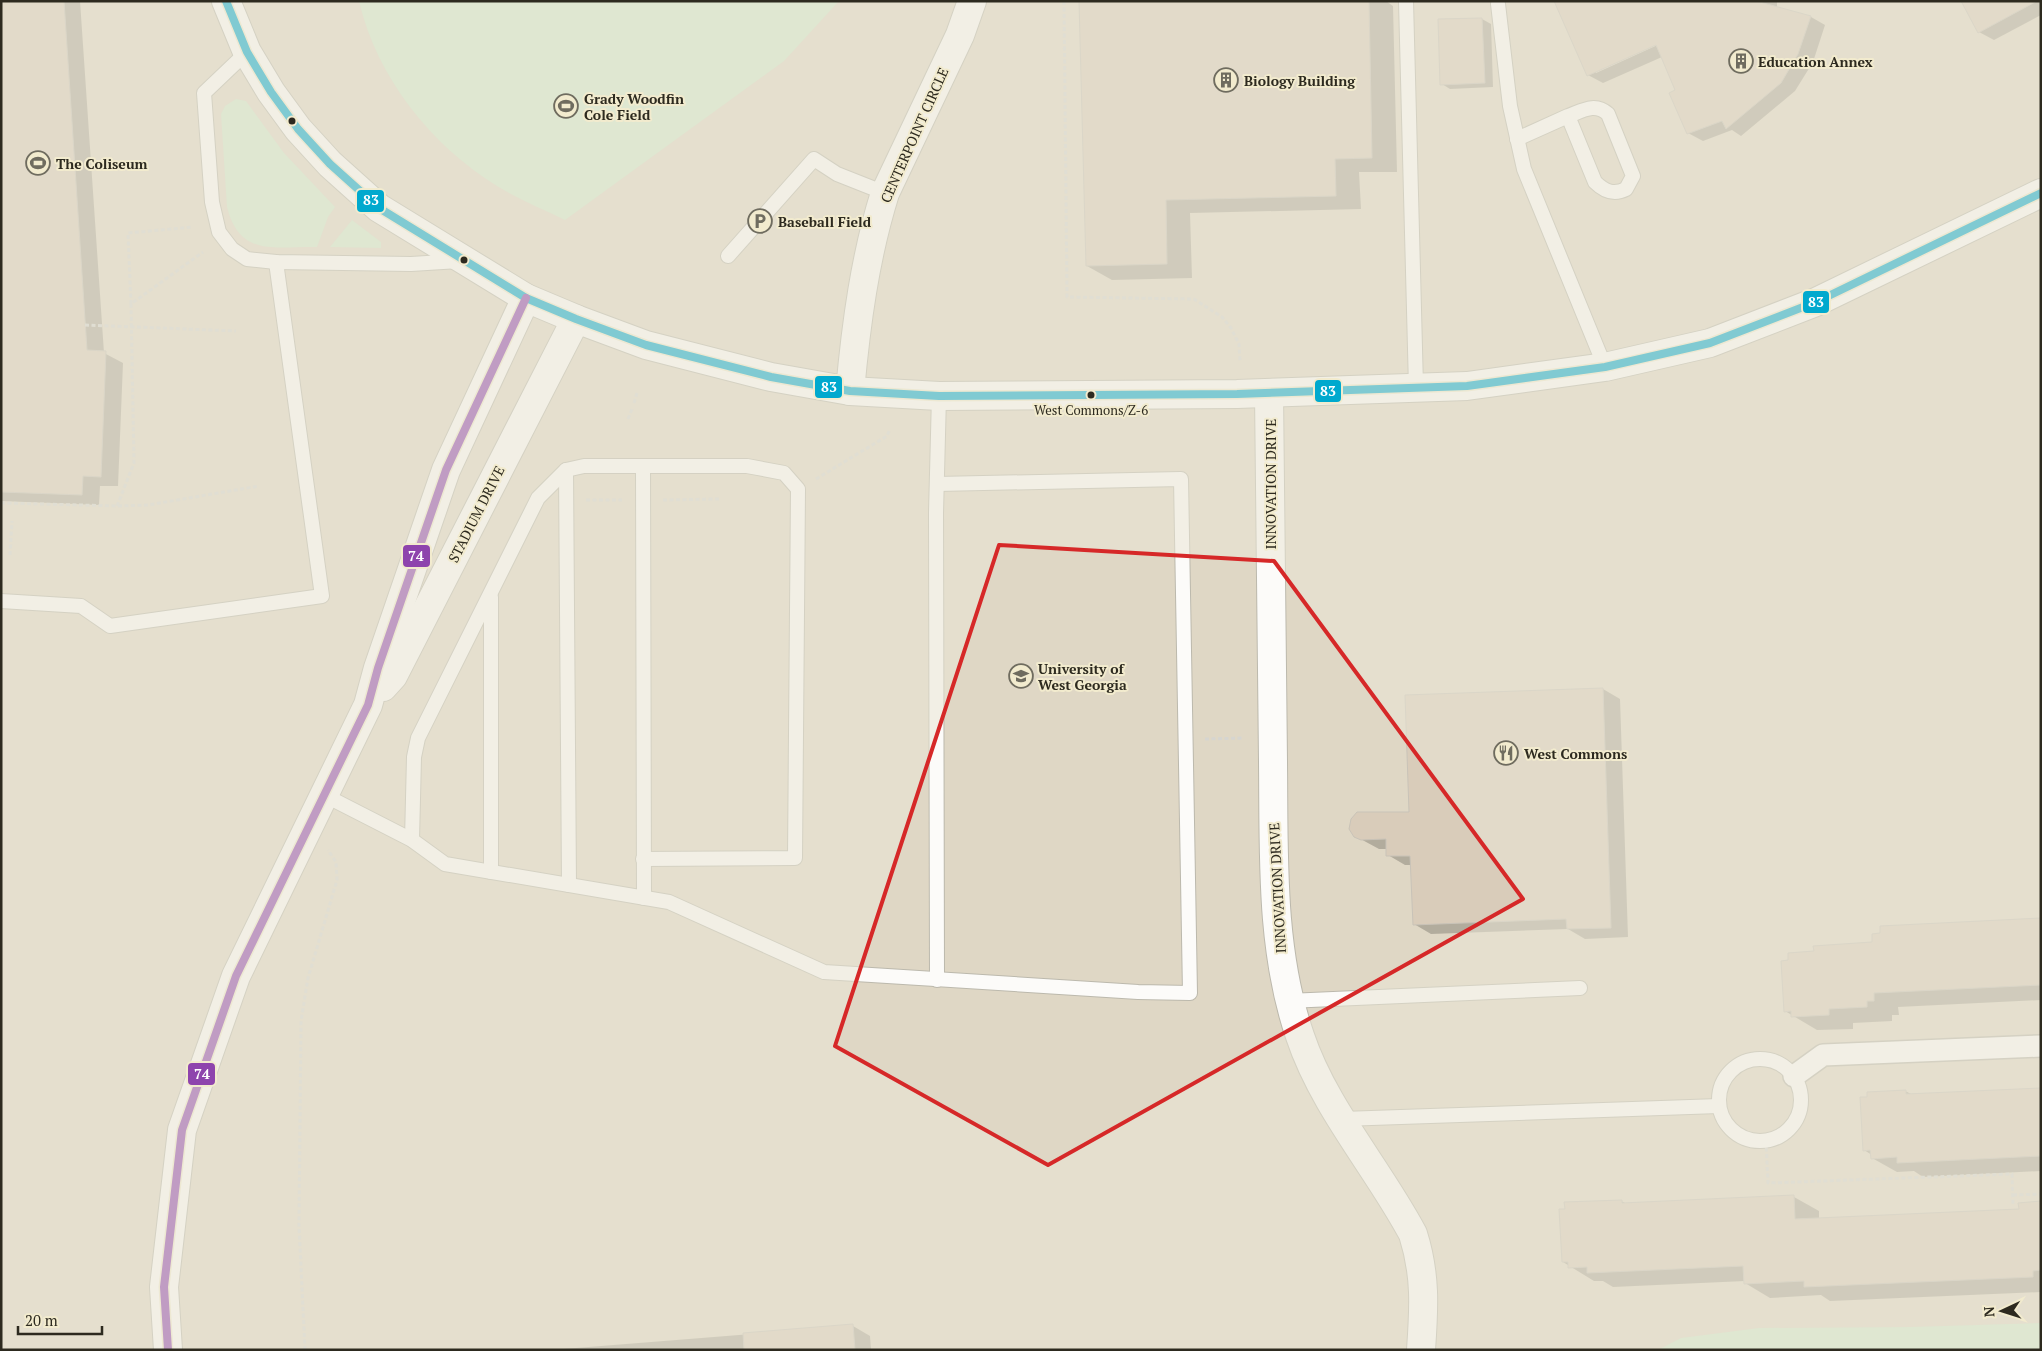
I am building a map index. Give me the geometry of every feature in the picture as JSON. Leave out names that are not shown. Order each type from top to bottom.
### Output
[{"type":"street","points":[[226,1],[247,52],[271,92],[298,129],[354,187],[379,208],[526,298],[576,319],[646,345],[771,377],[850,390],[939,396],[1004,394],[1173,396],[1468,386],[1605,367],[1710,343],[1816,302],[2041,193]]},
{"type":"street","name":"CENTERPOINT CIRCLE","points":[[850,390],[867,263],[885,193],[927,101],[960,35],[972,1]]},
{"type":"street","name":"STADIUM DRIVE","points":[[168,1350],[164,1287],[182,1130],[236,976],[368,705],[378,668],[446,470],[526,298]]},
{"type":"street","name":"STADIUM DRIVE","points":[[368,705],[393,676],[576,319]]},
{"type":"street","name":"INNOVATION DRIVE","points":[[1269,393],[1274,841],[1278,919],[1288,1001],[1301,1039],[1316,1073],[1342,1119],[1397,1204],[1413,1234],[1421,1260],[1425,1298],[1421,1350]]},
{"type":"street","points":[[1794,1076],[1823,1055],[2041,1046]]},
{"type":"lane","points":[[1406,1],[1416,387]]},
{"type":"lane","points":[[1498,4],[1510,106],[1524,169],[1605,367]]},
{"type":"lane","points":[[247,52],[204,93],[212,202],[219,232],[232,249],[246,259],[276,262],[411,264],[463,260]]},
{"type":"lane","points":[[1517,139],[1568,116],[1592,107],[1603,109],[1608,114],[1633,176],[1626,189],[1611,192],[1603,190],[1595,182],[1568,116]]},
{"type":"lane","points":[[728,256],[814,159],[837,174],[885,193]]},
{"type":"lane","points":[[1,601],[80,606],[110,626],[322,596],[276,262]]},
{"type":"lane","points":[[937,980],[937,484],[939,396]]},
{"type":"lane","points":[[412,840],[414,757],[418,738],[538,498],[566,470],[584,466],[747,466],[784,473],[798,489],[795,858],[643,859]]},
{"type":"lane","points":[[643,467],[644,898]]},
{"type":"lane","points":[[566,470],[570,885]]},
{"type":"lane","points":[[324,796],[412,840],[445,864],[669,902],[824,972],[1138,992],[1190,993],[1181,479],[937,484]]},
{"type":"lane","points":[[491,594],[491,872]]},
{"type":"lane","points":[[1288,1001],[1580,988]]},
{"type":"lane","points":[[1758,1058],[1772,1060],[1784,1066],[1794,1076],[1800,1089],[1802,1102],[1799,1116],[1792,1127],[1782,1136],[1755,1142],[1742,1138],[1731,1130],[1723,1119],[1719,1106],[1719,1092],[1724,1079],[1733,1068],[1745,1061],[1758,1058]]},
{"type":"lane","points":[[1342,1119],[1719,1106]]},
{"type":"path","points":[[1064,1],[1067,297],[1194,299],[1222,317],[1231,328],[1239,344],[1240,362]]},
{"type":"path","points":[[117,506],[134,464],[132,328],[128,232],[193,227]]},
{"type":"path","points":[[131,304],[203,252]]},
{"type":"path","points":[[85,325],[236,331]]},
{"type":"path","points":[[634,403],[637,393]]},
{"type":"path","points":[[628,419],[632,409]]},
{"type":"path","points":[[798,489],[887,436],[889,431]]},
{"type":"path","points":[[1,503],[148,505],[259,486]]},
{"type":"path","points":[[10,555],[12,521]]},
{"type":"path","points":[[1227,738],[1252,738]]},
{"type":"path","points":[[305,1350],[299,1226],[301,1022],[308,978],[337,880],[336,862],[326,846]]},
{"type":"path","points":[[1766,1141],[1768,1183],[2012,1174],[2013,1206]]},
{"type":"path","points":[[2013,1195],[2041,1194]]},
{"type":"highlighted area","points":[[999,545],[1274,561],[1523,899],[1048,1165],[835,1046]]},
{"type":"shaded area","name":"University of West Georgia","points":[[1,1],[2041,1],[2041,1350],[1,1350]]},
{"type":"green space","name":"Grady Woodfin Cole Field","points":[[359,1],[839,1],[784,61],[565,220],[497,186],[450,151],[429,130],[393,83],[367,29]]},
{"type":"green space","points":[[236,99],[246,101],[284,153],[335,207],[328,217],[317,247],[261,246],[250,242],[241,235],[233,223],[227,207],[221,114],[225,106]]},
{"type":"green space","points":[[352,220],[381,242],[381,248],[330,247]]},
{"type":"green space","points":[[2041,1323],[2041,1350],[1658,1350],[1681,1338],[1759,1328],[1911,1327]]},
{"type":"building","name":"The Coliseum","points":[[1,1],[64,1],[87,350],[106,351],[101,477],[83,476],[82,495],[1,492]]},
{"type":"building","name":"Biology Building","points":[[1079,1],[1369,1],[1372,158],[1335,159],[1336,196],[1166,200],[1167,264],[1086,266]]},
{"type":"building","name":"Education Annex","points":[[1554,1],[1756,1],[1811,16],[1798,54],[1781,83],[1726,129],[1722,121],[1687,134],[1669,93],[1675,90],[1656,45],[1587,76]]},
{"type":"building","points":[[1961,1],[2037,1],[1978,33]]},
{"type":"building","points":[[1482,18],[1485,83],[1440,85],[1438,19]]},
{"type":"building","name":"West Commons","points":[[1603,688],[1611,928],[1567,929],[1566,919],[1413,925],[1410,856],[1386,856],[1386,839],[1361,840],[1354,837],[1349,829],[1351,819],[1357,812],[1409,812],[1405,695]]},
{"type":"building","points":[[2041,918],[2041,985],[1874,993],[1874,1001],[1867,1001],[1867,1007],[1829,1009],[1829,1015],[1791,1017],[1791,1011],[1784,1012],[1781,961],[1788,960],[1788,953],[1814,951],[1813,946],[1872,942],[1872,934],[1880,933],[1880,926]]},
{"type":"building","points":[[2041,1088],[2041,1156],[1897,1163],[1897,1157],[1871,1159],[1870,1150],[1863,1151],[1860,1097],[1867,1097],[1867,1092],[1906,1090],[1906,1094]]},
{"type":"building","points":[[1794,1195],[1795,1219],[2019,1209],[2018,1203],[2041,1201],[2041,1270],[2033,1271],[2033,1277],[1804,1287],[1804,1281],[1744,1284],[1743,1266],[1587,1273],[1587,1267],[1568,1268],[1568,1262],[1562,1262],[1559,1209],[1565,1209],[1564,1202],[1622,1200],[1622,1203]]},
{"type":"building","points":[[853,1324],[855,1350],[744,1350],[743,1333]]},
{"type":"transit line","name":"83","points":[[226,1],[247,52],[271,92],[298,129],[330,164],[379,208],[526,298],[576,319],[646,345],[771,377],[850,391],[939,396],[1237,394],[1467,386],[1605,367],[1710,343],[1816,302],[2041,193]]},
{"type":"transit line","name":"74","points":[[168,1350],[164,1287],[182,1130],[236,976],[368,705],[378,668],[446,470],[526,298]]},
{"type":"place","name":"Education Annex","points":[[1741,61]]},
{"type":"place","name":"Biology Building","points":[[1226,80]]},
{"type":"place","name":"Grady Woodfin Cole Field","points":[[566,106]]},
{"type":"place","name":"The Coliseum","points":[[38,163]]},
{"type":"place","name":"Baseball Field","points":[[760,221]]},
{"type":"place","name":"West Commons/Z-6","points":[[1091,395]]},
{"type":"place","name":"University of West Georgia","points":[[1021,676]]},
{"type":"place","name":"West Commons","points":[[1506,753]]}]
